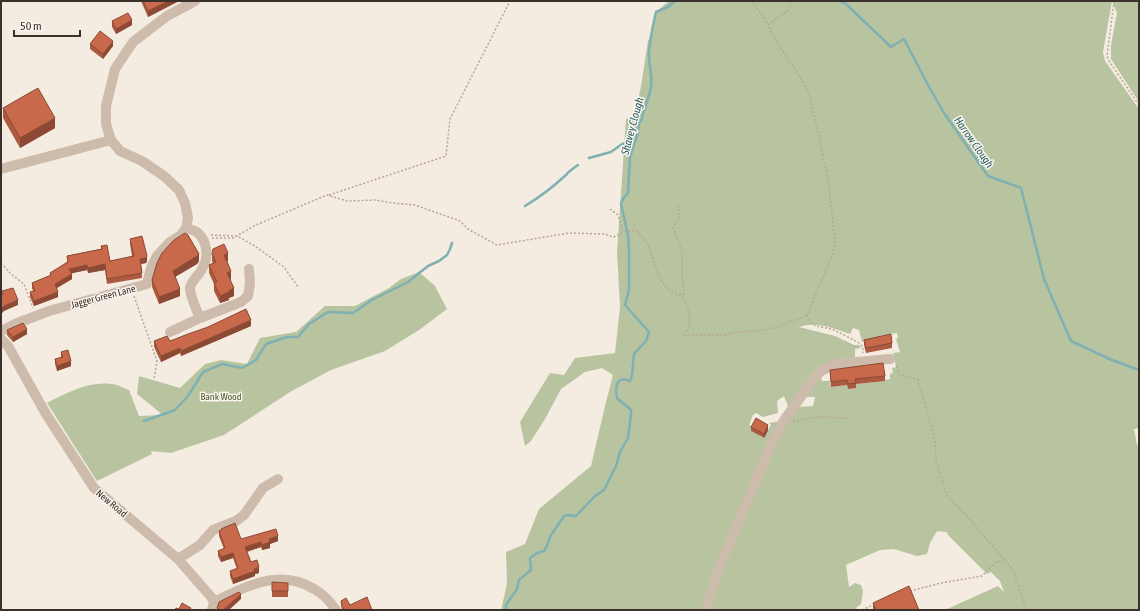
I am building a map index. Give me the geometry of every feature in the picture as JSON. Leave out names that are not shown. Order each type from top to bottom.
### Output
[{"type":"street","points":[[195,1],[167,16],[133,42],[115,69],[106,106],[106,124],[111,140],[120,151],[142,161],[164,176],[178,190],[185,202],[188,218],[186,228],[197,232],[206,252],[206,259],[203,268],[193,281],[190,289],[200,318]]},
{"type":"street","points":[[1,169],[111,140]]},
{"type":"street","name":"Jagger Green Lane","points":[[1,331],[35,316],[79,302],[147,284],[151,268],[157,256],[170,242],[181,235],[186,228]]},
{"type":"street","points":[[170,332],[200,318],[241,302],[248,296],[250,284],[249,269]]},
{"type":"street","name":"New Road","points":[[1,339],[8,346],[46,414],[94,488],[178,559],[213,606]]},
{"type":"street","points":[[706,610],[719,568],[772,443],[783,422],[814,378],[821,371],[835,364],[890,359]]},
{"type":"street","points":[[178,559],[200,545],[213,530],[236,521],[244,515],[263,488],[278,479]]},
{"type":"street","points":[[213,606],[238,591],[264,581],[288,579],[313,588],[329,600],[336,610]]},
{"type":"path","points":[[237,236],[256,225],[327,195],[446,156],[450,119],[510,1]]},
{"type":"path","points":[[678,205],[679,219],[673,227],[682,252],[683,296],[689,312],[690,326],[685,335],[724,335],[736,332],[756,331],[779,327],[785,323],[807,315],[834,251],[835,236],[832,205],[810,96],[806,86],[752,1]]},
{"type":"path","points":[[768,25],[788,10],[794,1]]},
{"type":"path","points":[[1114,1],[1107,56],[1139,105]]},
{"type":"path","points":[[327,195],[347,201],[376,200],[415,206],[460,221],[468,229],[497,245],[569,233],[604,234],[614,237],[622,232],[636,230],[644,238],[651,251],[656,268],[664,283],[671,292],[683,296]]},
{"type":"path","points":[[610,209],[618,215],[622,232]]},
{"type":"path","points":[[200,236],[237,236],[256,246],[284,267],[298,287]]},
{"type":"path","points":[[1,263],[11,274],[24,284],[35,316]]},
{"type":"path","points":[[132,289],[157,361],[154,379]]},
{"type":"path","points":[[807,315],[811,323],[816,326],[832,330],[858,342],[862,347],[864,362]]},
{"type":"path","points":[[890,359],[897,364],[898,374],[918,380],[935,440],[936,460],[947,496],[965,514],[1013,570],[1028,610]]},
{"type":"path","points":[[783,422],[796,422],[817,417],[849,418]]},
{"type":"path","points":[[906,592],[941,583],[982,576],[996,562],[1004,561]]},
{"type":"path","points":[[862,610],[874,605]]},
{"type":"green space","points":[[669,1],[1112,1],[1103,52],[1105,61],[1139,109],[1139,428],[1134,429],[1137,445],[1139,445],[1139,610],[945,610],[998,586],[1004,592],[1000,581],[991,572],[987,574],[948,535],[947,532],[937,531],[930,543],[927,554],[917,556],[894,549],[880,550],[846,565],[849,587],[855,583],[861,585],[863,591],[861,604],[856,608],[857,610],[709,610],[724,559],[733,542],[779,433],[797,407],[813,406],[815,397],[804,397],[812,384],[821,374],[822,381],[830,381],[831,387],[847,385],[848,389],[855,388],[855,384],[885,381],[890,379],[890,374],[893,373],[892,368],[896,367],[893,353],[900,352],[896,339],[898,338],[897,333],[890,334],[891,340],[866,344],[866,341],[862,342],[859,330],[853,328],[850,334],[824,326],[805,325],[799,327],[835,336],[854,345],[859,345],[861,348],[855,349],[854,360],[835,361],[823,365],[812,375],[798,395],[792,407],[789,409],[784,396],[777,401],[778,413],[763,417],[756,413],[753,415],[749,425],[753,427],[751,431],[763,438],[771,425],[769,423],[780,421],[766,450],[719,563],[705,610],[501,610],[507,584],[506,552],[525,544],[539,509],[591,466],[613,375],[602,368],[585,372],[561,389],[545,419],[531,441],[525,446],[520,422],[550,373],[564,375],[575,358],[615,353],[620,307],[617,252],[626,119],[635,117],[648,41],[652,34],[651,30],[656,12]]},
{"type":"green space","points":[[1112,1],[1139,1],[1139,102],[1111,59],[1111,45],[1117,13]]},
{"type":"green space","name":"Bank Wood","points":[[419,272],[435,286],[447,309],[419,330],[385,351],[331,370],[290,392],[224,435],[171,453],[151,451],[152,454],[97,481],[47,403],[86,386],[94,384],[113,384],[129,390],[139,416],[163,415],[137,394],[139,376],[180,388],[205,364],[221,360],[247,364],[260,338],[296,332],[325,306],[355,306],[389,288],[401,279]]},
{"type":"building","points":[[143,1],[169,1],[148,11]]},
{"type":"building","points":[[128,13],[132,20],[116,29],[112,21]]},
{"type":"building","points":[[100,31],[113,41],[103,54],[90,44]]},
{"type":"building","points":[[38,88],[55,118],[20,138],[3,108]]},
{"type":"building","points":[[185,233],[188,235],[199,254],[173,271],[180,289],[159,297],[152,280],[157,263],[162,253],[174,240]]},
{"type":"building","points":[[142,236],[147,256],[146,258],[140,259],[142,273],[107,279],[105,264],[88,268],[87,265],[69,269],[72,274],[55,284],[58,292],[34,301],[30,292],[35,291],[32,283],[51,275],[50,273],[68,262],[67,256],[102,249],[101,246],[107,245],[110,261],[134,256],[130,239]]},
{"type":"building","points":[[224,244],[228,253],[224,255],[231,271],[227,273],[234,288],[220,296],[214,283],[217,282],[209,265],[216,262],[212,254],[213,249]]},
{"type":"building","points":[[13,288],[18,300],[4,306],[1,309],[2,291]]},
{"type":"building","points":[[246,309],[251,320],[181,351],[180,348],[161,356],[154,341],[167,336],[170,341],[208,327]]},
{"type":"building","points":[[23,323],[27,329],[13,337],[7,330]]},
{"type":"building","points":[[891,334],[892,343],[866,348],[864,340]]},
{"type":"building","points":[[68,350],[71,361],[57,366],[55,359],[63,357],[61,352]]},
{"type":"building","points":[[883,363],[885,376],[855,379],[856,383],[848,384],[847,380],[831,382],[830,370]]},
{"type":"building","points":[[756,418],[768,425],[764,434],[751,427]]},
{"type":"building","points":[[235,523],[241,539],[276,529],[278,536],[269,539],[270,542],[262,545],[261,542],[245,547],[251,562],[257,560],[259,567],[254,569],[255,571],[233,579],[230,571],[238,568],[233,553],[221,557],[218,551],[225,548],[219,531]]},
{"type":"building","points":[[272,582],[288,583],[288,591],[272,591]]},
{"type":"building","points":[[909,586],[919,610],[876,610],[873,603]]},
{"type":"building","points":[[239,592],[241,594],[223,610],[219,610],[217,608],[219,602]]},
{"type":"building","points":[[367,597],[372,610],[344,610],[342,607],[341,601],[346,598],[350,605]]},
{"type":"building","points":[[182,603],[191,608],[190,610],[175,610],[176,608],[179,609]]},
{"type":"waterway","name":"Shavey Clough","points":[[506,610],[506,605],[517,589],[519,580],[531,570],[530,558],[537,553],[544,551],[551,535],[564,516],[576,516],[595,496],[604,490],[616,466],[620,452],[628,438],[631,410],[617,398],[616,390],[619,381],[630,381],[634,354],[646,341],[649,332],[625,305],[629,290],[629,248],[628,235],[621,204],[628,193],[630,157],[651,87],[649,52],[656,12],[668,7],[675,1]]},
{"type":"waterway","name":"Harrow Clough","points":[[839,1],[845,3],[891,47],[904,39],[944,113],[988,176],[1021,188],[1044,279],[1071,341],[1112,360],[1139,370]]},
{"type":"waterway","points":[[589,158],[611,152],[622,144],[636,140]]},
{"type":"waterway","points":[[525,206],[546,192],[578,165]]},
{"type":"waterway","points":[[144,421],[175,410],[188,396],[203,372],[222,364],[242,368],[256,360],[266,344],[287,337],[298,337],[309,324],[328,312],[353,313],[372,300],[408,282],[428,266],[439,261],[447,255],[452,243]]}]
